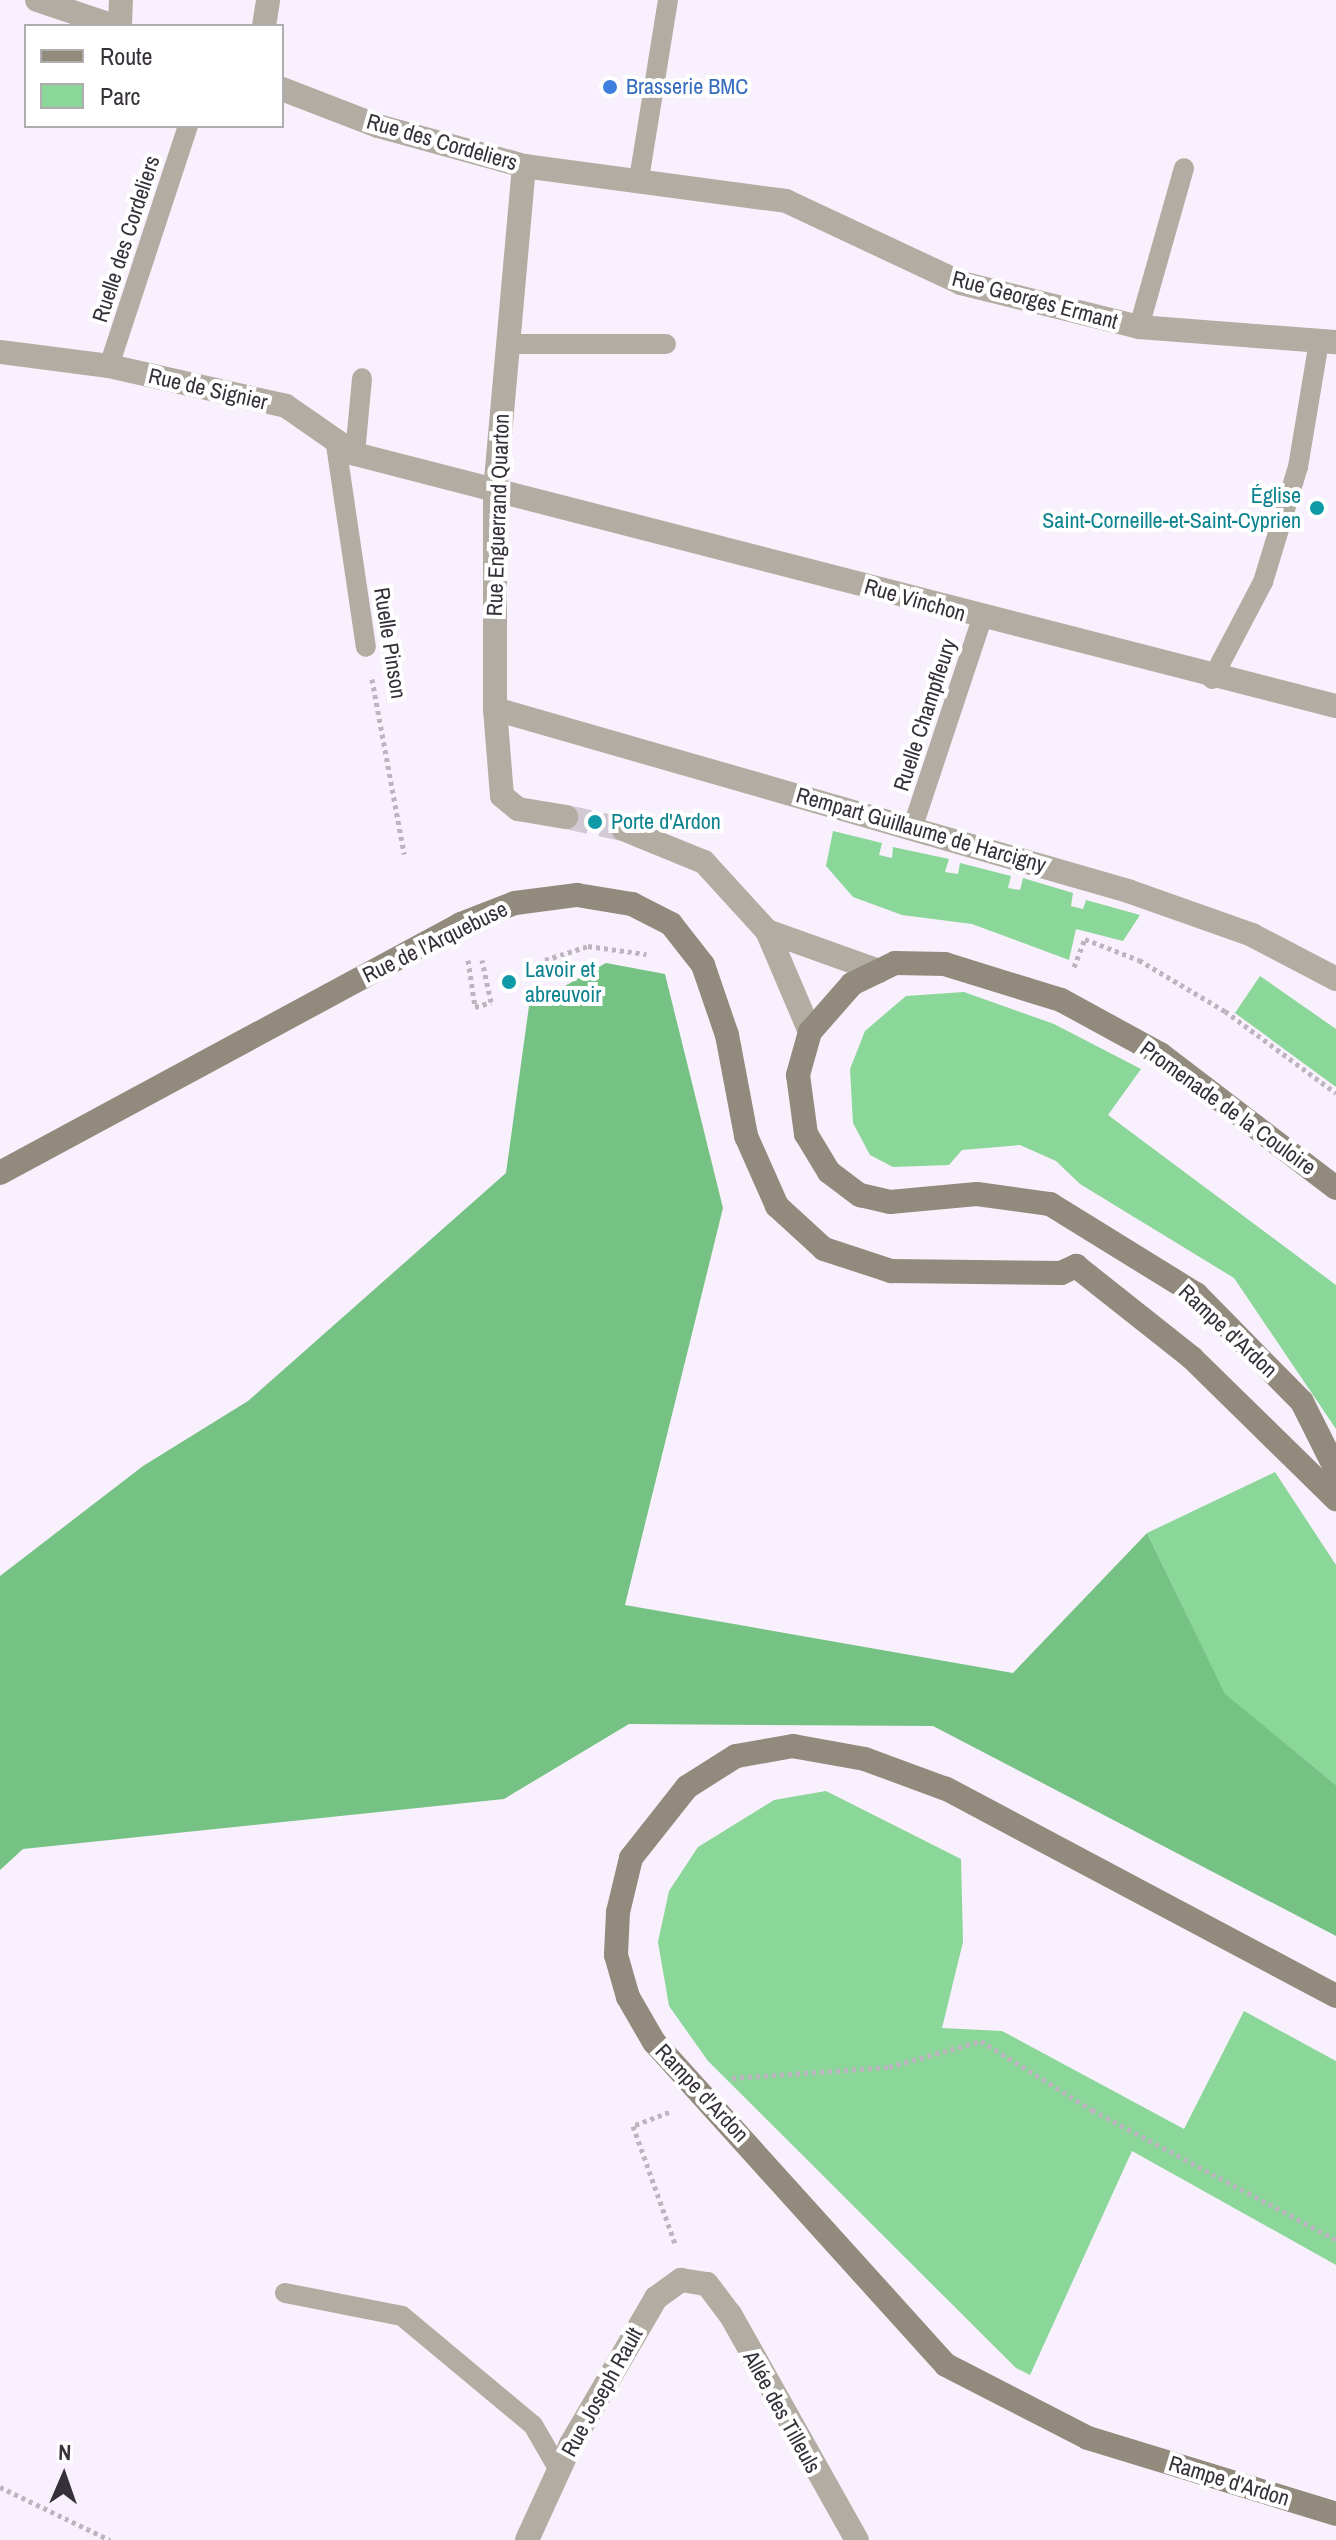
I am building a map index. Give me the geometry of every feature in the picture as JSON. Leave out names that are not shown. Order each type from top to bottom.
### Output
[{"type":"street","points":[[37,0],[111,24]]},
{"type":"street","points":[[117,24],[121,0]]},
{"type":"street","points":[[264,24],[268,0]]},
{"type":"street","name":"Rue des Cordeliers","points":[[284,90],[378,126],[524,166],[607,176]]},
{"type":"street","name":"Rue Enguerrand Quarton","points":[[524,166],[495,488],[495,709],[502,796],[518,809],[566,817]]},
{"type":"street","name":"Rue Georges Ermant","points":[[607,176],[786,201],[961,283],[1139,327],[1327,341]]},
{"type":"street","name":"Rue de Signier","points":[[0,352],[109,366],[286,406],[355,454],[495,488]]},
{"type":"street","name":"Rue Vinchon","points":[[495,488],[1212,679],[1336,706]]},
{"type":"street","name":"Rempart Guillaume de Harcigny","points":[[495,709],[913,826],[1252,935],[1336,979]]},
{"type":"street","points":[[623,829],[704,862],[767,931],[810,1032]]},
{"type":"street","name":"Rue de l'Arquebuse","points":[[0,1173],[410,950],[515,903],[577,895],[632,904],[671,924],[703,965],[727,1035],[746,1136],[777,1206],[824,1249],[891,1271],[1061,1273],[1076,1266]]},
{"type":"street","points":[[767,931],[879,971]]},
{"type":"street","name":"Promenade de la Couloire","points":[[1084,1227],[1050,1204],[1020,1198],[890,1202],[860,1195],[829,1172],[806,1134],[798,1075],[810,1032],[852,984],[895,963],[945,964],[1061,1000],[1160,1054],[1336,1188]]},
{"type":"street","points":[[1076,1266],[1084,1227]]},
{"type":"street","name":"Rampe d'Ardon","points":[[1084,1227],[1196,1294],[1302,1402],[1336,1470]]},
{"type":"street","name":"Rampe d'Ardon","points":[[1076,1266],[1192,1358],[1336,1499]]},
{"type":"street","name":"Rampe d'Ardon","points":[[1336,1996],[946,1789],[865,1759],[793,1746],[736,1756],[687,1787],[631,1858],[616,1955],[628,1997],[654,2042],[707,2096],[946,2365],[1088,2438],[1336,2514]]},
{"type":"street","name":"Rue Joseph Rault","points":[[527,2540],[559,2470],[656,2298],[697,2283]]},
{"type":"street","name":"Allée des Tilleuls","points":[[697,2283],[857,2540]]},
{"type":"lane","points":[[639,179],[668,0]]},
{"type":"lane","name":"Ruelle des Cordeliers","points":[[109,366],[187,128]]},
{"type":"lane","points":[[1139,327],[1184,168]]},
{"type":"lane","points":[[1212,679],[1263,582],[1298,467],[1327,341]]},
{"type":"lane","points":[[507,344],[666,344]]},
{"type":"lane","points":[[355,454],[362,378]]},
{"type":"lane","name":"Ruelle Pinson","points":[[335,438],[366,647]]},
{"type":"lane","name":"Ruelle Champfleury","points":[[913,826],[982,619]]},
{"type":"lane","points":[[285,2293],[402,2316],[533,2425],[559,2470]]},
{"type":"path","name":"Ruelle Pinson","points":[[366,647],[404,854]]},
{"type":"path","points":[[545,960],[588,946],[653,955],[671,924]]},
{"type":"path","points":[[1061,1000],[1085,939],[1225,1011],[1336,1093]]},
{"type":"path","points":[[473,995],[475,1007],[491,1002],[482,960]]},
{"type":"path","points":[[697,2283],[633,2126],[707,2096],[709,2079],[889,2067],[981,2041],[1092,2110],[1336,2240]]},
{"type":"path","points":[[0,2487],[110,2540]]},
{"type":"green space","points":[[833,831],[882,843],[879,855],[892,858],[893,847],[949,859],[945,872],[958,874],[960,863],[1011,876],[1008,888],[1020,890],[1023,878],[1073,893],[1071,906],[1083,909],[1086,900],[1140,915],[1123,941],[1076,929],[1069,960],[972,924],[902,915],[853,897],[826,866]]},
{"type":"green space","points":[[606,963],[665,974],[723,1208],[625,1605],[1013,1673],[1147,1533],[1225,1694],[1336,1785],[1336,1936],[933,1726],[629,1724],[504,1799],[23,1849],[0,1870],[0,1576],[143,1466],[248,1401],[506,1173],[529,1006]]},
{"type":"green space","points":[[1260,976],[1336,1029],[1336,1087],[1235,1013]]},
{"type":"green space","points":[[964,992],[1054,1024],[1141,1069],[1108,1115],[1336,1285],[1336,1429],[1234,1278],[1080,1184],[1056,1161],[1020,1145],[962,1150],[949,1165],[893,1167],[870,1155],[853,1123],[850,1069],[865,1031],[906,996]]},
{"type":"green space","points":[[1275,1472],[1336,1565],[1336,1785],[1225,1695],[1147,1533]]},
{"type":"green space","points":[[826,1791],[961,1859],[963,1942],[942,2028],[1002,2031],[1184,2129],[1244,2011],[1336,2061],[1336,2265],[1132,2151],[1030,2375],[1016,2368],[708,2061],[669,2006],[658,1942],[669,1891],[698,1847],[774,1800]]},
{"type":"tunnel","points":[[566,817],[623,829]]},
{"type":"place","name":"Brasserie BMC","points":[[610,87]]},
{"type":"place","name":"Église Saint-Corneille-et-Saint-Cyprien","points":[[1317,508]]},
{"type":"place","name":"Porte d'Ardon","points":[[595,822]]},
{"type":"place","name":"Lavoir et abreuvoir","points":[[509,982]]}]
